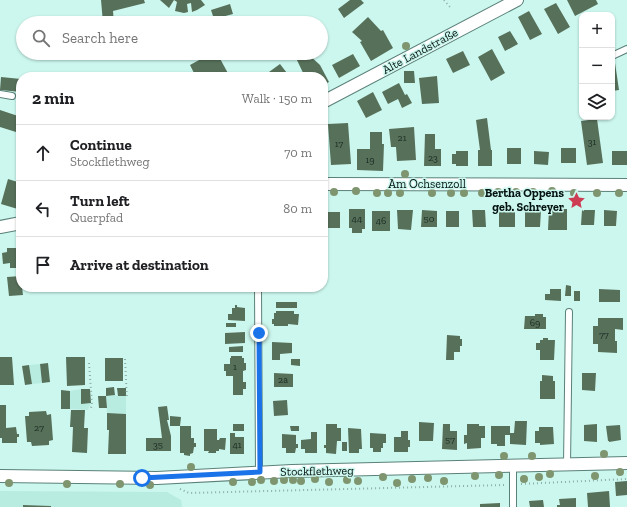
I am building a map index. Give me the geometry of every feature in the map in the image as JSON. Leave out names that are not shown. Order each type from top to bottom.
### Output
[{"type":"street","name":"Alte Landstraße","points":[[328,99],[517,0]]},
{"type":"street","name":"Am Ochsenzoll","points":[[328,184],[627,185]]},
{"type":"street","points":[[0,227],[16,224]]},
{"type":"street","name":"Stockflethweg","points":[[0,476],[157,478],[260,472],[627,463]]},
{"type":"lane","points":[[615,54],[627,50]]},
{"type":"lane","points":[[0,94],[12,96]]},
{"type":"lane","points":[[258,292],[260,472]]},
{"type":"lane","points":[[567,465],[569,312]]},
{"type":"lane","points":[[513,465],[513,507]]},
{"type":"path","points":[[444,0],[450,7]]},
{"type":"path","points":[[125,359],[127,400]]},
{"type":"path","points":[[89,363],[91,408]]},
{"type":"path","points":[[177,487],[189,494],[513,485],[627,479]]},
{"type":"shaded area","points":[[40,364],[42,383],[32,384],[29,365]]},
{"type":"shaded area","points":[[81,389],[82,403],[91,403],[88,410],[70,409],[70,391]]},
{"type":"shaded area","points":[[106,396],[126,396],[126,414],[107,413]]},
{"type":"shaded area","points":[[0,491],[167,492],[181,500],[182,507],[0,507]]},
{"type":"building","points":[[101,0],[144,0],[145,3],[113,11],[113,16],[102,16]]},
{"type":"building","points":[[160,0],[174,0],[169,8]]},
{"type":"building","points":[[174,0],[201,0],[205,5],[192,12],[191,3],[187,4],[188,12],[184,13],[175,11],[177,2]]},
{"type":"building","points":[[350,0],[361,0],[364,3],[344,18],[338,9]]},
{"type":"building","points":[[567,0],[596,0],[598,4],[583,12],[579,12],[579,14],[575,16]]},
{"type":"building","points":[[556,3],[570,27],[558,34],[544,9]]},
{"type":"building","points":[[230,4],[233,14],[225,16],[213,16],[211,10]]},
{"type":"building","points":[[529,11],[542,34],[530,40],[518,17]]},
{"type":"building","points":[[368,17],[381,31],[383,30],[393,48],[371,61],[360,42],[362,41],[352,32]]},
{"type":"building","points":[[510,31],[518,44],[505,51],[498,37]]},
{"type":"building","points":[[492,49],[505,73],[491,81],[478,57]]},
{"type":"building","points":[[463,51],[470,65],[453,73],[446,59]]},
{"type":"building","points":[[353,54],[360,66],[339,78],[332,65]]},
{"type":"building","points":[[199,60],[221,60],[227,72],[194,72],[190,65]]},
{"type":"building","points":[[297,60],[315,60],[320,65],[324,72],[303,72]]},
{"type":"building","points":[[615,63],[619,90],[615,91]]},
{"type":"building","points":[[280,64],[286,72],[269,72]]},
{"type":"building","points":[[404,71],[414,71],[415,83],[404,83]]},
{"type":"building","points":[[437,76],[439,103],[422,104],[419,78]]},
{"type":"building","points":[[1,77],[16,78],[16,92],[0,90]]},
{"type":"building","points":[[399,83],[405,95],[407,94],[412,103],[402,108],[398,99],[388,104],[382,92]]},
{"type":"building","points":[[373,92],[382,110],[366,118],[357,101]]},
{"type":"building","points":[[0,110],[16,115],[16,132],[0,127]]},
{"type":"building","points":[[487,118],[492,150],[492,166],[478,166],[478,150],[480,150],[476,120]]},
{"type":"building","points":[[597,120],[603,163],[587,165],[581,121]]},
{"type":"building","points":[[348,123],[351,164],[331,165],[328,124]]},
{"type":"building","points":[[414,127],[416,160],[397,161],[396,147],[391,147],[389,129]]},
{"type":"building","points":[[370,132],[382,132],[382,144],[384,144],[383,171],[357,170],[357,149],[370,149]]},
{"type":"building","points":[[425,134],[435,134],[435,149],[441,149],[441,166],[424,166]]},
{"type":"building","points":[[507,148],[521,148],[521,164],[507,164]]},
{"type":"building","points":[[561,148],[576,148],[576,163],[561,163]]},
{"type":"building","points":[[456,151],[468,151],[468,166],[456,166],[456,164],[452,164],[452,154],[456,154]]},
{"type":"building","points":[[534,151],[549,152],[548,165],[534,164]]},
{"type":"building","points":[[612,151],[627,151],[627,165],[612,165]]},
{"type":"building","points":[[8,179],[16,181],[16,208],[1,204]]},
{"type":"building","points":[[349,209],[365,209],[365,229],[362,229],[362,233],[352,233],[352,228],[349,228]]},
{"type":"building","points":[[549,209],[567,209],[567,230],[548,230]]},
{"type":"building","points":[[397,210],[413,210],[411,230],[398,229]]},
{"type":"building","points":[[422,210],[437,211],[437,227],[421,227]]},
{"type":"building","points":[[472,210],[485,210],[486,227],[473,227]]},
{"type":"building","points":[[499,210],[515,211],[515,227],[499,227]]},
{"type":"building","points":[[525,210],[541,210],[540,227],[525,227]]},
{"type":"building","points":[[582,210],[595,210],[594,225],[581,225]]},
{"type":"building","points":[[604,210],[617,211],[616,226],[604,226]]},
{"type":"building","points":[[372,211],[390,211],[390,231],[372,231]]},
{"type":"building","points":[[446,211],[459,211],[459,227],[446,227]]},
{"type":"building","points":[[328,212],[340,212],[340,228],[328,228]]},
{"type":"building","points":[[7,248],[16,248],[16,268],[10,268],[10,263],[3,264],[2,253],[7,252]]},
{"type":"building","points":[[16,276],[16,292],[23,292],[23,295],[9,296],[7,277]]},
{"type":"building","points":[[566,285],[571,286],[571,296],[565,296]]},
{"type":"building","points":[[550,289],[561,289],[561,301],[545,300],[545,294],[550,294]]},
{"type":"building","points":[[599,289],[620,290],[620,302],[599,302]]},
{"type":"building","points":[[574,291],[580,291],[580,301],[574,301]]},
{"type":"building","points":[[276,302],[297,302],[297,308],[276,308]]},
{"type":"building","points":[[235,305],[237,305],[237,307],[245,308],[245,321],[228,320],[228,314],[232,314],[232,308],[235,308]]},
{"type":"building","points":[[276,311],[294,311],[294,314],[299,314],[298,325],[288,324],[288,326],[274,326],[274,324],[272,324],[272,319],[274,319],[274,313],[276,313]]},
{"type":"building","points":[[535,314],[543,314],[543,317],[546,317],[546,329],[524,329],[525,316],[535,316]]},
{"type":"building","points":[[598,318],[623,318],[623,330],[615,329],[617,353],[598,352],[598,344],[593,344],[593,326],[598,326]]},
{"type":"building","points":[[226,323],[236,323],[236,327],[226,327]]},
{"type":"building","points":[[245,332],[245,343],[225,344],[225,333]]},
{"type":"building","points":[[447,335],[460,336],[460,339],[462,339],[460,352],[454,352],[454,360],[446,360]]},
{"type":"building","points":[[543,338],[555,340],[554,360],[540,360],[540,350],[536,350],[536,343],[540,343],[540,340],[543,340]]},
{"type":"building","points":[[272,342],[292,343],[292,353],[280,354],[280,360],[272,360]]},
{"type":"building","points":[[243,346],[243,352],[229,352],[229,347]]},
{"type":"building","points":[[231,356],[242,356],[242,358],[244,358],[244,363],[246,363],[246,370],[243,371],[243,382],[246,382],[246,389],[243,389],[243,395],[233,395],[233,376],[226,376],[226,371],[224,371],[224,364],[230,364]]},
{"type":"building","points":[[0,357],[12,357],[14,385],[0,385]]},
{"type":"building","points":[[66,357],[85,357],[85,385],[67,386]]},
{"type":"building","points":[[105,358],[123,358],[123,381],[105,381]]},
{"type":"building","points":[[291,359],[300,359],[300,366],[291,365]]},
{"type":"building","points":[[48,363],[50,382],[42,383],[40,364]]},
{"type":"building","points":[[29,365],[32,384],[25,385],[22,366]]},
{"type":"building","points":[[274,373],[293,374],[293,387],[274,387]]},
{"type":"building","points":[[582,373],[596,373],[595,391],[582,390]]},
{"type":"building","points":[[542,375],[553,376],[553,381],[555,381],[555,399],[540,399],[540,381],[542,381]]},
{"type":"building","points":[[114,387],[115,395],[106,396],[106,388]]},
{"type":"building","points":[[117,388],[126,388],[126,396],[118,396]]},
{"type":"building","points":[[81,389],[90,389],[91,403],[81,404]]},
{"type":"building","points":[[61,390],[70,391],[70,409],[61,409]]},
{"type":"building","points":[[98,396],[106,396],[107,408],[99,408]]},
{"type":"building","points":[[287,400],[288,415],[274,416],[273,401]]},
{"type":"building","points":[[0,405],[6,405],[6,428],[16,427],[17,434],[19,434],[19,437],[17,437],[17,443],[2,443],[2,438],[0,438]]},
{"type":"building","points":[[167,406],[169,420],[167,420],[171,436],[171,451],[146,451],[146,438],[162,438],[158,407]]},
{"type":"building","points":[[71,410],[85,410],[84,428],[88,428],[87,453],[72,452],[73,427],[70,427]]},
{"type":"building","points":[[46,411],[47,415],[51,414],[53,440],[49,441],[49,445],[32,446],[31,442],[27,442],[25,416],[29,416],[29,412]]},
{"type":"building","points":[[107,413],[126,414],[126,454],[108,454],[109,430],[107,430]]},
{"type":"building","points":[[170,416],[181,417],[180,426],[170,426]]},
{"type":"building","points":[[515,421],[527,421],[526,445],[510,444],[510,435],[505,435],[505,446],[491,444],[491,426],[510,426],[510,433],[514,433]]},
{"type":"building","points":[[419,422],[434,423],[433,441],[419,441]]},
{"type":"building","points":[[233,424],[244,424],[244,431],[233,431]]},
{"type":"building","points":[[326,424],[337,424],[337,428],[341,428],[341,441],[337,441],[336,454],[326,453],[326,448],[324,448],[324,445],[326,445]]},
{"type":"building","points":[[443,424],[450,424],[450,431],[457,431],[457,450],[442,449]]},
{"type":"building","points":[[467,424],[479,424],[479,426],[485,426],[485,438],[481,438],[481,448],[467,449],[467,443],[464,444],[464,435],[467,435]]},
{"type":"building","points":[[597,424],[597,442],[584,441],[584,425]]},
{"type":"building","points":[[620,425],[621,440],[609,442],[606,426]]},
{"type":"building","points":[[180,426],[191,426],[191,438],[194,438],[196,447],[194,447],[193,453],[190,454],[190,456],[180,453]]},
{"type":"building","points":[[290,426],[299,426],[299,431],[291,431]]},
{"type":"building","points":[[539,427],[553,427],[554,444],[540,445],[540,443],[535,443],[535,431],[539,431]]},
{"type":"building","points":[[348,428],[361,429],[362,449],[359,449],[359,453],[349,453]]},
{"type":"building","points":[[204,429],[217,429],[217,440],[220,438],[226,438],[225,450],[219,449],[216,453],[208,453],[209,451],[204,451]]},
{"type":"building","points":[[401,431],[408,431],[410,447],[408,447],[408,452],[394,452],[394,437],[401,437]]},
{"type":"building","points":[[311,432],[317,432],[317,453],[305,453],[305,449],[301,449],[301,440],[311,439]]},
{"type":"building","points":[[230,433],[235,433],[235,437],[244,437],[244,454],[230,454]]},
{"type":"building","points":[[370,433],[386,434],[386,443],[383,443],[381,452],[373,452],[373,448],[370,448]]},
{"type":"building","points":[[282,434],[296,435],[296,444],[298,444],[298,448],[296,448],[295,453],[286,453],[286,448],[282,448]]},
{"type":"building","points":[[342,442],[347,442],[347,451],[342,451]]},
{"type":"building","points":[[627,481],[627,495],[616,496],[615,482]]},
{"type":"building","points":[[609,491],[610,507],[588,507],[587,493]]},
{"type":"building","points":[[576,498],[576,507],[557,507],[557,505],[560,505],[559,499]]},
{"type":"building","points":[[543,500],[544,507],[530,507],[529,501]]},
{"type":"building","points":[[500,503],[500,507],[480,507],[480,504]]},
{"type":"building","points":[[23,505],[51,506],[51,507],[23,507]]},
{"type":"place","name":"Bertha Oppens geb. Schreyer","points":[[577,200]]},
{"type":"route","points":[[142,478],[260,472],[259,333]]}]
